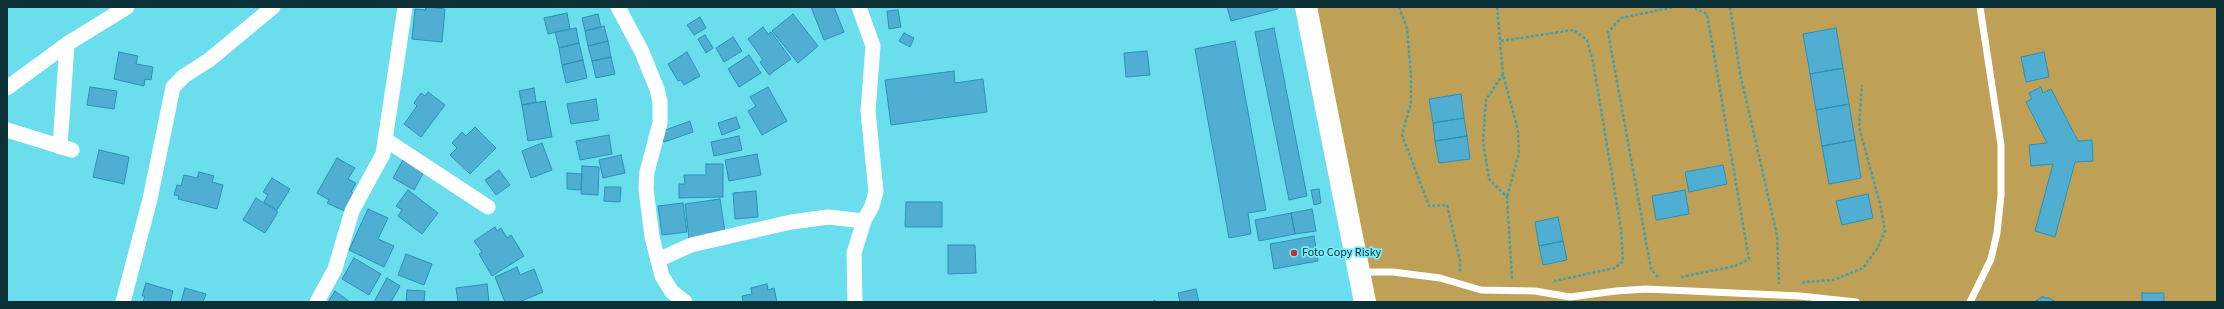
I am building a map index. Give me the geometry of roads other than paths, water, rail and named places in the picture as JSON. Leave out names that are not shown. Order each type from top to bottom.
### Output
[{"type":"highway","points":[[1306,7],[1361,272],[1365,302]]},
{"type":"street","points":[[7,88],[67,44],[128,7]]},
{"type":"street","points":[[122,302],[150,199],[173,88],[184,76],[209,60],[273,7]]},
{"type":"street","points":[[317,302],[335,269],[352,211],[372,176],[382,154],[386,140],[405,7]]},
{"type":"street","points":[[618,7],[644,58],[660,102],[660,123],[647,172],[646,188],[652,237],[662,276],[672,292],[685,302]]},
{"type":"street","points":[[855,302],[854,253],[864,221],[872,206],[876,192],[868,111],[873,46],[859,7]]},
{"type":"street","points":[[7,130],[66,148],[67,44]]},
{"type":"street","points":[[386,140],[488,207]]},
{"type":"street","points":[[658,260],[691,245],[791,222],[828,217],[864,221]]},
{"type":"lane","points":[[1970,302],[1991,259],[1997,233],[2001,195],[2001,145],[1980,7]]},
{"type":"lane","points":[[1361,272],[1393,272],[1440,278],[1481,290],[1535,290],[1570,297],[1646,289],[1800,296],[1856,302]]},
{"type":"place","name":"Foto Copy Risky","points":[[1294,253]]}]
